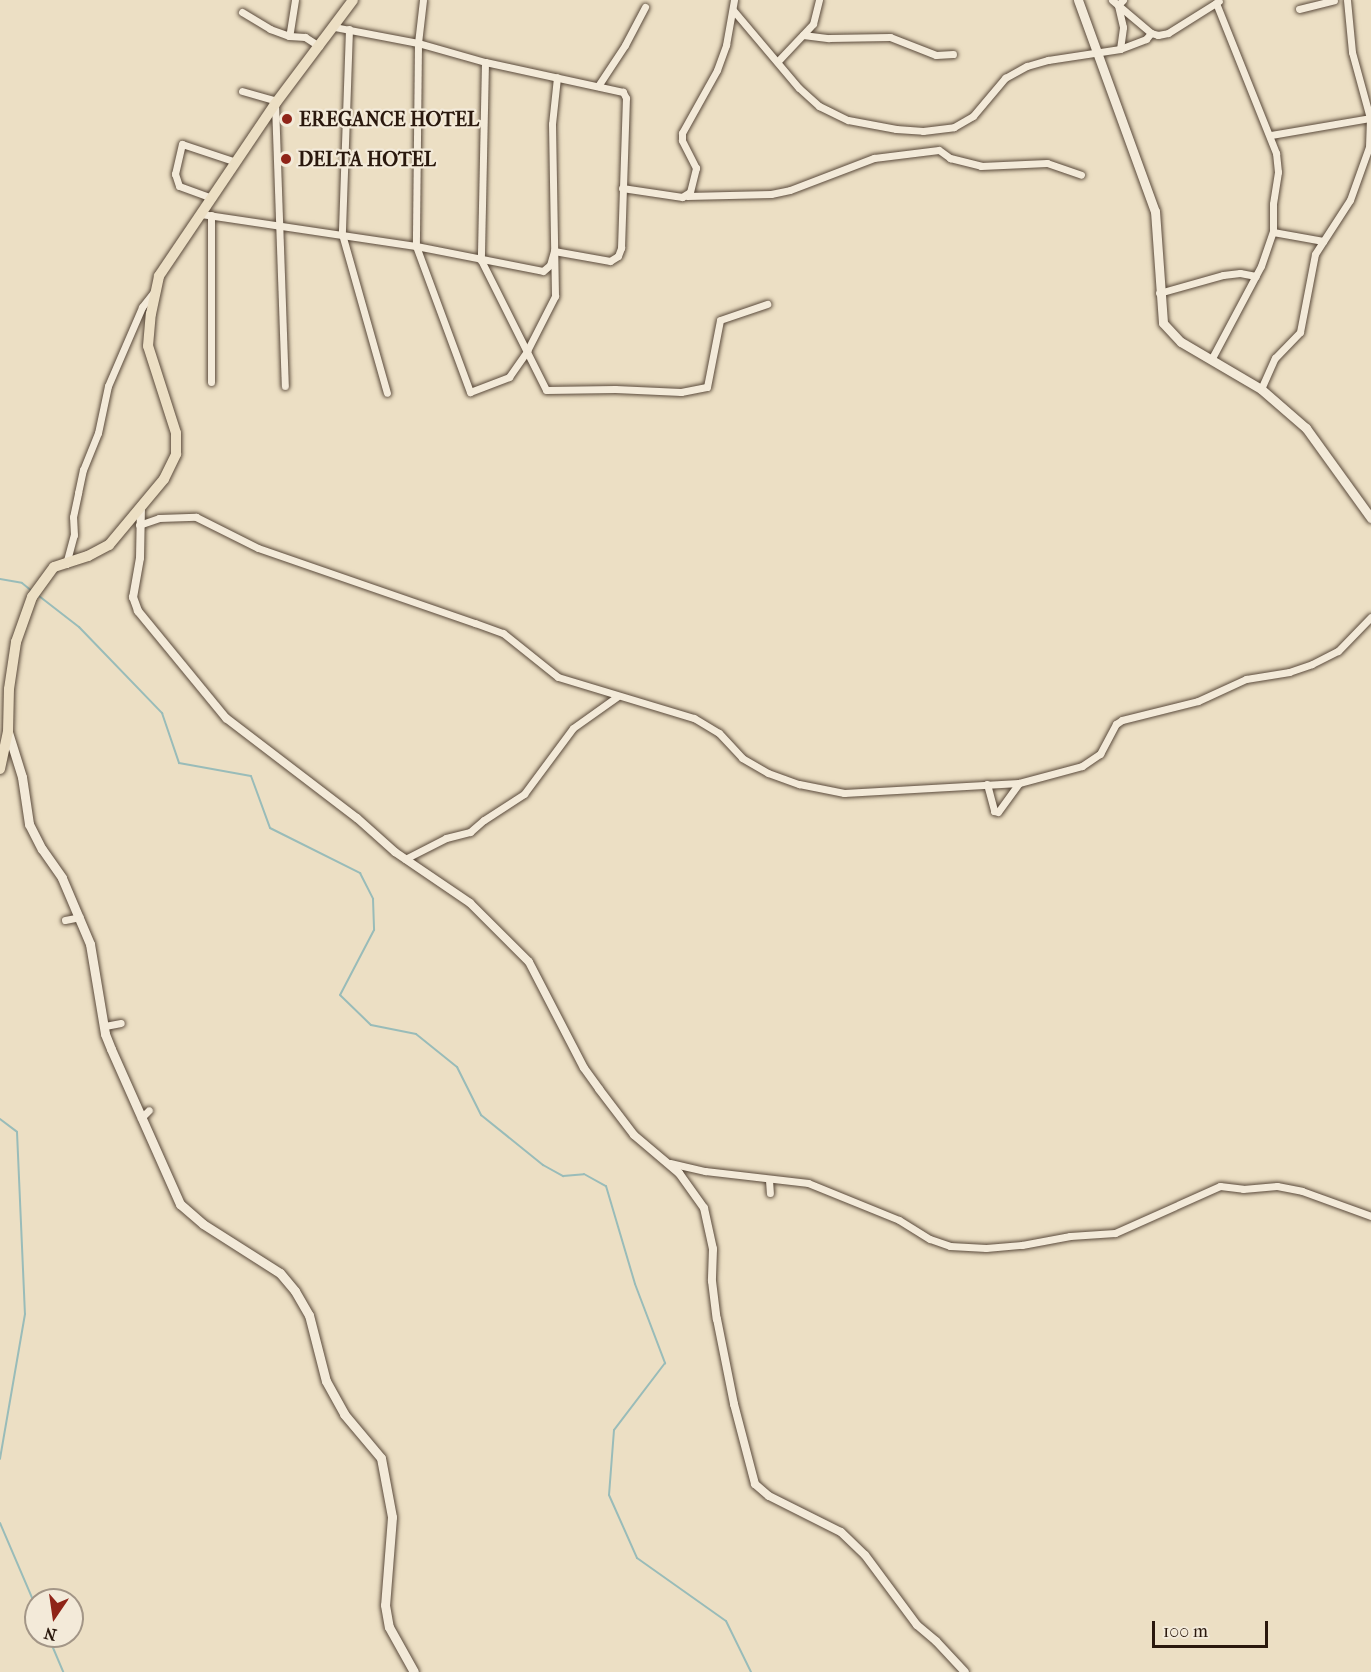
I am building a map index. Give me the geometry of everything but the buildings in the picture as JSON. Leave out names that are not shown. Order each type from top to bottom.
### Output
[{"type":"main road","points":[[0,769],[8,732],[9,689],[16,642],[32,597],[54,567],[109,545],[164,479],[176,454],[176,433],[148,346],[154,291],[159,276],[206,214],[212,198],[277,103],[353,0]]},
{"type":"main road","points":[[1078,0],[1155,212],[1161,317],[1166,328],[1175,338],[1261,389],[1309,432],[1371,518]]},
{"type":"main road","points":[[8,732],[22,777],[29,824],[42,849],[62,878],[80,917],[90,944],[111,1049],[180,1204],[203,1224],[280,1273],[295,1291],[309,1315],[326,1381],[344,1414],[381,1458],[392,1517],[385,1605],[389,1627],[414,1672]]},
{"type":"street","points":[[289,36],[295,0]]},
{"type":"street","points":[[423,0],[418,43],[416,246],[470,392],[508,377],[527,351],[555,296],[552,124],[557,77]]},
{"type":"street","points":[[687,196],[696,168],[682,140],[682,133],[717,70],[734,0]]},
{"type":"street","points":[[778,62],[813,24],[819,0]]},
{"type":"street","points":[[1299,9],[1334,0]]},
{"type":"street","points":[[1261,389],[1275,358],[1295,339],[1302,327],[1315,254],[1356,187],[1369,147],[1370,118],[1352,52],[1347,0]]},
{"type":"street","points":[[1118,2],[1151,33],[1158,35],[1168,33],[1218,1],[1271,135],[1278,164],[1273,204],[1273,232],[1256,276],[1211,360]]},
{"type":"street","points":[[1118,2],[1123,27],[1120,50]]},
{"type":"street","points":[[598,86],[625,45],[645,7]]},
{"type":"street","points":[[732,10],[800,88],[819,106],[848,120],[896,129],[923,131],[954,127],[973,116],[1005,78],[1027,66],[1048,60],[1120,50],[1146,39],[1151,33]]},
{"type":"street","points":[[242,12],[270,29],[289,36],[305,38],[319,46]]},
{"type":"street","points":[[334,27],[418,43],[485,62],[618,89],[626,98],[621,248],[618,256],[610,261],[554,251]]},
{"type":"street","points":[[349,29],[342,234],[387,393]]},
{"type":"street","points":[[803,34],[829,38],[890,37],[936,55],[953,54]]},
{"type":"street","points":[[485,62],[481,260],[546,390],[615,389],[681,392],[707,387],[720,320],[767,304]]},
{"type":"street","points":[[242,91],[277,103],[285,386]]},
{"type":"street","points":[[1271,135],[1370,118]]},
{"type":"street","points":[[212,198],[179,186],[175,174],[182,144],[237,162]]},
{"type":"street","points":[[622,188],[687,196],[771,194],[790,190],[874,158],[939,150],[950,158],[981,166],[1047,163],[1081,175]]},
{"type":"street","points":[[211,382],[206,214],[416,246],[543,271],[550,265],[554,251]]},
{"type":"street","points":[[1273,232],[1323,241]]},
{"type":"street","points":[[1159,293],[1223,275],[1240,273],[1256,276]]},
{"type":"street","points":[[66,564],[74,535],[73,517],[78,493],[98,434],[108,386],[142,307],[154,291]]},
{"type":"street","points":[[141,506],[140,558],[133,597],[138,610],[158,637],[233,724],[405,859],[470,903],[529,962],[584,1068],[634,1135],[670,1163],[697,1197],[708,1220],[713,1250],[712,1281],[717,1318],[734,1404],[755,1484],[770,1496],[841,1532],[865,1556],[917,1625],[936,1641],[965,1672]]},
{"type":"street","points":[[139,525],[159,518],[196,517],[258,548],[503,633],[558,677],[694,718],[717,732],[753,765],[799,784],[844,793],[1019,783],[1053,776],[1090,763],[1100,754],[1116,724],[1122,720],[1198,701],[1246,679],[1289,672],[1312,664],[1338,651],[1371,617]]},
{"type":"street","points":[[405,859],[446,838],[470,832],[524,794],[569,733],[618,696]]},
{"type":"street","points":[[987,784],[994,811],[998,812],[1019,783]]},
{"type":"street","points":[[65,920],[80,917]]},
{"type":"street","points":[[105,1026],[121,1023]]},
{"type":"street","points":[[141,1118],[149,1110]]},
{"type":"street","points":[[670,1163],[705,1171],[814,1185],[899,1220],[930,1239],[950,1246],[986,1248],[1070,1236],[1115,1233],[1220,1186],[1243,1189],[1277,1186],[1293,1189],[1371,1216]]},
{"type":"street","points":[[768,1180],[770,1193]]},
{"type":"waterway","points":[[0,579],[22,583],[32,591]]},
{"type":"waterway","points":[[39,596],[79,627],[162,713],[179,763],[251,776],[270,828],[360,873],[373,899],[374,930],[340,995],[371,1025],[416,1034],[457,1067],[481,1115],[543,1165],[563,1176],[584,1174],[606,1186],[635,1284],[665,1363],[614,1430],[609,1495],[637,1558],[726,1621],[751,1672]]},
{"type":"waterway","points":[[0,1119],[17,1132],[25,1314],[0,1459]]},
{"type":"waterway","points":[[0,1523],[28,1588]]},
{"type":"waterway","points":[[53,1648],[63,1672]]},
{"type":"place","name":"EREGANCE HOTEL","points":[[287,119]]},
{"type":"place","name":"DELTA HOTEL","points":[[286,159]]}]
